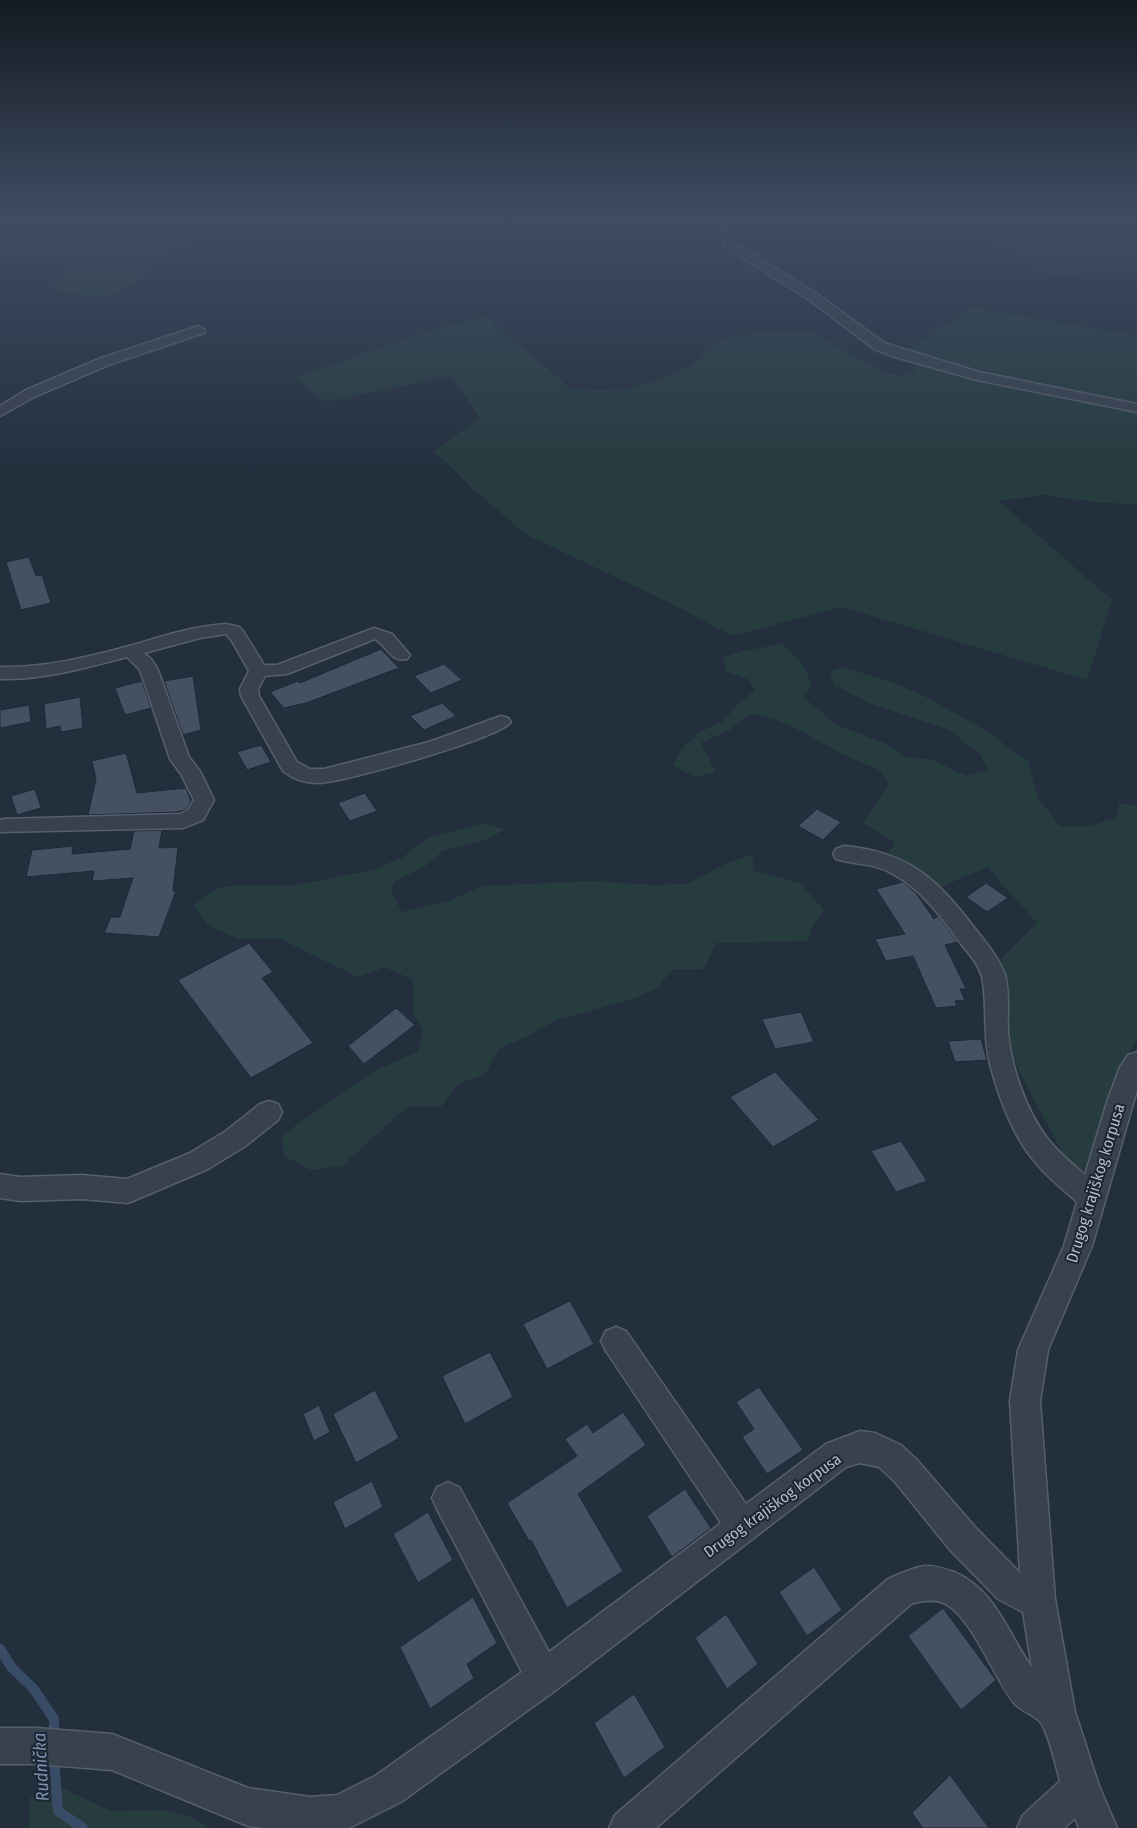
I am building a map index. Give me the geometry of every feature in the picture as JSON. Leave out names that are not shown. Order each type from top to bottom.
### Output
[{"type":"street","points":[[822,303],[879,346],[900,354],[977,376],[1137,408]]},
{"type":"street","points":[[0,412],[31,393],[106,361],[199,330]]},
{"type":"street","points":[[0,673],[12,674],[55,669],[208,630],[226,628],[234,632],[258,671]]},
{"type":"street","points":[[258,671],[280,670],[374,633],[382,634],[387,638],[401,655]]},
{"type":"street","points":[[4,826],[183,822],[200,811],[204,800],[203,796],[190,771],[180,759],[149,670],[146,664],[130,651]]},
{"type":"street","points":[[258,671],[249,689],[250,696],[290,766],[299,774],[324,776],[449,744],[472,736],[500,722]]},
{"type":"street","points":[[844,854],[886,862],[905,871],[933,894],[953,916],[989,965],[994,978],[997,1039],[1000,1055],[1014,1096],[1032,1138],[1051,1161],[1093,1199]]},
{"type":"street","name":"Drugog krajiškog korpusa","points":[[1098,1828],[1081,1787],[1057,1712],[1038,1599],[1025,1401],[1033,1350],[1078,1246],[1121,1099],[1133,1067],[1137,1062]]},
{"type":"street","points":[[0,1186],[20,1189],[82,1187],[128,1191],[199,1162],[235,1139],[269,1112]]},
{"type":"street","points":[[616,1341],[742,1526]]},
{"type":"street","name":"Drugog krajiškog korpusa","points":[[0,1746],[36,1746],[112,1752],[248,1806],[310,1816],[340,1813],[388,1790],[544,1678],[838,1455],[860,1447],[875,1449],[890,1456],[906,1471],[963,1540],[1010,1586],[1024,1595],[1038,1599]]},
{"type":"street","points":[[448,1498],[544,1678]]},
{"type":"street","points":[[628,1828],[900,1590],[925,1583],[937,1584],[956,1591],[968,1600],[986,1622],[1027,1692],[1057,1712]]},
{"type":"street","points":[[1036,1828],[1081,1787]]},
{"type":"green space","points":[[972,308],[1137,336],[1137,397],[1133,409],[1137,412],[1137,505],[1095,502],[1044,495],[999,501],[1112,600],[1087,680],[842,607],[732,636],[674,605],[525,534],[473,489],[434,451],[480,418],[451,376],[326,402],[294,378],[416,335],[485,316],[570,388],[618,391],[660,379],[691,366],[720,341],[737,335],[763,333],[810,332],[887,373],[904,376],[914,371],[915,363],[908,349]]},
{"type":"green space","points":[[783,644],[804,666],[812,686],[803,697],[837,725],[887,744],[907,757],[934,760],[966,776],[988,770],[980,754],[949,730],[872,704],[834,685],[830,672],[842,667],[892,682],[926,697],[980,727],[1028,761],[1038,798],[1060,826],[1089,826],[1117,818],[1119,804],[1137,805],[1137,1038],[1116,1085],[1095,1169],[1081,1169],[1064,1156],[1019,1071],[1009,1045],[998,962],[1037,923],[987,867],[941,887],[908,862],[888,852],[895,842],[863,823],[889,784],[879,770],[840,753],[803,732],[772,718],[750,714],[731,729],[701,743],[716,772],[694,777],[673,765],[682,748],[700,732],[723,721],[739,703],[755,690],[749,680],[725,671],[724,657],[742,651]]},
{"type":"green space","points":[[483,823],[505,829],[489,839],[444,850],[424,867],[394,882],[391,891],[402,912],[448,901],[482,886],[592,881],[654,885],[687,884],[725,864],[752,855],[754,871],[800,883],[824,910],[813,925],[808,941],[716,943],[704,969],[672,970],[658,987],[636,998],[557,1020],[526,1037],[500,1048],[485,1074],[456,1085],[442,1106],[408,1106],[342,1166],[311,1170],[284,1156],[282,1135],[374,1071],[418,1052],[423,1031],[413,1013],[413,980],[385,967],[358,977],[278,938],[240,939],[209,926],[193,906],[215,889],[237,885],[293,886],[373,870],[403,857],[428,838]]},
{"type":"green space","points":[[56,1785],[110,1811],[163,1810],[191,1817],[210,1828],[29,1828],[30,1798]]},
{"type":"building","points":[[29,557],[36,576],[42,575],[51,603],[21,610],[6,562]]},
{"type":"building","points":[[381,649],[399,668],[306,703],[284,708],[270,692],[298,681],[300,683]]},
{"type":"building","points":[[444,664],[462,680],[431,693],[414,676]]},
{"type":"building","points":[[193,676],[201,730],[183,735],[164,681]]},
{"type":"building","points":[[142,681],[151,708],[125,715],[115,688]]},
{"type":"building","points":[[80,697],[83,728],[61,732],[60,726],[46,729],[44,704]]},
{"type":"building","points":[[442,703],[456,716],[424,730],[410,716]]},
{"type":"building","points":[[29,705],[31,722],[0,728],[0,710]]},
{"type":"building","points":[[261,745],[271,762],[247,770],[237,752]]},
{"type":"building","points":[[126,753],[137,793],[186,788],[191,801],[187,809],[178,812],[88,815],[96,779],[92,761]]},
{"type":"building","points":[[35,789],[41,808],[17,815],[11,796]]},
{"type":"building","points":[[365,793],[377,811],[350,821],[338,803]]},
{"type":"building","points":[[817,809],[841,822],[823,840],[798,826]]},
{"type":"building","points":[[162,830],[159,848],[178,847],[173,891],[176,891],[159,937],[104,933],[111,917],[120,917],[133,878],[92,881],[94,871],[26,877],[32,850],[73,846],[72,854],[130,849],[134,831]]},
{"type":"building","points":[[903,882],[916,893],[934,919],[938,916],[958,942],[945,945],[966,989],[960,989],[965,1000],[955,1001],[957,1006],[936,1008],[913,956],[886,961],[875,939],[905,934],[876,889]]},
{"type":"building","points":[[986,883],[1008,898],[987,912],[966,897]]},
{"type":"building","points":[[249,943],[273,972],[262,978],[313,1043],[251,1078],[178,980]]},
{"type":"building","points":[[396,1008],[415,1025],[364,1064],[348,1046]]},
{"type":"building","points":[[801,1012],[814,1042],[775,1049],[762,1019]]},
{"type":"building","points":[[981,1039],[987,1060],[955,1062],[948,1041]]},
{"type":"building","points":[[775,1072],[819,1120],[773,1147],[730,1097]]},
{"type":"building","points":[[901,1141],[927,1181],[896,1192],[871,1151]]},
{"type":"building","points":[[570,1301],[594,1344],[547,1369],[523,1324]]},
{"type":"building","points":[[490,1352],[513,1397],[465,1424],[442,1376]]},
{"type":"building","points":[[759,1387],[803,1450],[767,1474],[742,1437],[754,1429],[736,1402]]},
{"type":"building","points":[[375,1390],[399,1438],[356,1463],[333,1414]]},
{"type":"building","points":[[319,1405],[330,1432],[314,1441],[303,1414]]},
{"type":"building","points":[[623,1412],[646,1445],[578,1494],[623,1571],[567,1608],[531,1540],[529,1541],[507,1503],[577,1456],[565,1439],[587,1424],[593,1433]]},
{"type":"building","points":[[372,1481],[383,1507],[345,1529],[333,1502]]},
{"type":"building","points":[[685,1489],[711,1528],[672,1557],[647,1516]]},
{"type":"building","points":[[428,1512],[453,1560],[418,1583],[393,1534]]},
{"type":"building","points":[[814,1567],[842,1610],[807,1636],[779,1592]]},
{"type":"building","points":[[473,1597],[497,1643],[467,1664],[474,1678],[430,1709],[400,1647]]},
{"type":"building","points":[[943,1608],[996,1680],[961,1710],[908,1636]]},
{"type":"building","points":[[726,1614],[758,1664],[727,1689],[695,1638]]},
{"type":"building","points":[[634,1694],[665,1747],[624,1778],[594,1723]]},
{"type":"building","points":[[950,1775],[989,1828],[923,1828],[912,1813]]},
{"type":"waterway","name":"Rudnička","points":[[0,1649],[12,1668],[33,1688],[54,1719],[54,1739]]},
{"type":"waterway","name":"Rudnička","points":[[54,1757],[58,1811],[83,1828]]}]
